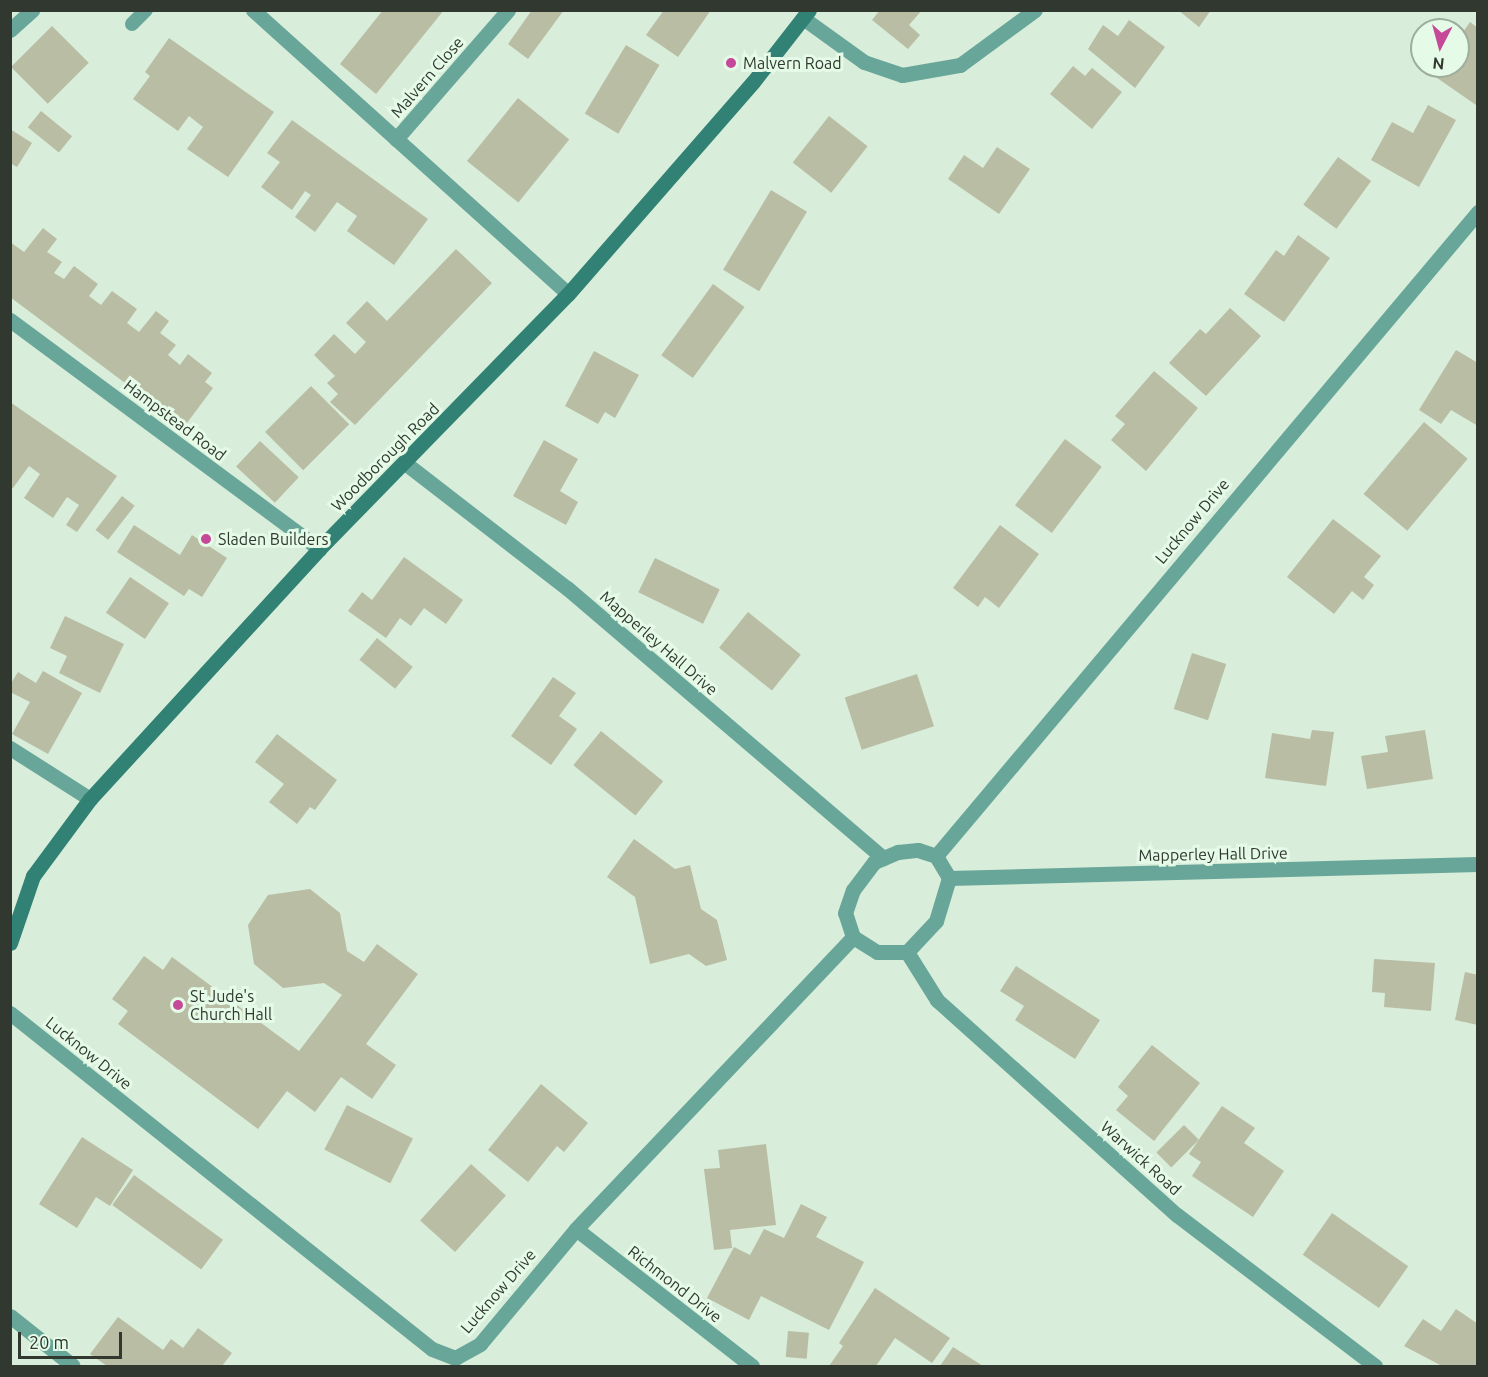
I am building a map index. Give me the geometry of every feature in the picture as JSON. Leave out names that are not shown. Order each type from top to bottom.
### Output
[{"type":"main road","name":"Woodborough Road","points":[[10,943],[33,876],[90,799],[319,549],[568,294],[753,82],[806,14]]},
{"type":"street","points":[[10,30],[32,10]]},
{"type":"street","points":[[253,10],[568,294]]},
{"type":"street","name":"Malvern Close","points":[[396,140],[508,10]]},
{"type":"street","points":[[806,14],[864,62],[902,75],[960,65],[1035,10]]},
{"type":"street","name":"Lucknow Drive","points":[[936,856],[1478,212]]},
{"type":"street","name":"Hampstead Road","points":[[10,320],[319,549]]},
{"type":"street","name":"Mapperley Hall Drive","points":[[405,463],[567,588],[883,858]]},
{"type":"street","points":[[10,748],[90,799]]},
{"type":"street","points":[[918,850],[936,856],[949,878],[936,921],[907,951],[877,952],[853,937],[845,913],[853,890],[874,862],[883,858],[898,852],[918,850]]},
{"type":"street","name":"Mapperley Hall Drive","points":[[949,878],[1478,864]]},
{"type":"street","name":"Lucknow Drive","points":[[10,1013],[432,1349],[455,1358],[480,1344],[576,1229],[853,937]]},
{"type":"street","name":"Warwick Road","points":[[907,951],[937,1000],[1177,1215],[1375,1366]]},
{"type":"street","name":"Richmond Drive","points":[[576,1229],[752,1366]]},
{"type":"street","points":[[10,1316],[73,1366]]},
{"type":"lane","points":[[132,24],[146,10]]},
{"type":"building","points":[[383,10],[444,10],[376,94],[340,64]]},
{"type":"building","points":[[532,10],[564,10],[528,59],[508,44]]},
{"type":"building","points":[[664,10],[711,10],[678,57],[646,35]]},
{"type":"building","points":[[880,10],[922,10],[909,25],[920,35],[908,49],[872,20]]},
{"type":"building","points":[[1178,10],[1211,10],[1199,27]]},
{"type":"building","points":[[1129,20],[1165,47],[1135,88],[1088,49],[1103,25],[1118,36]]},
{"type":"building","points":[[1470,22],[1478,28],[1476,105],[1437,78],[1470,78]]},
{"type":"building","points":[[52,26],[89,63],[48,104],[11,67]]},
{"type":"building","points":[[169,38],[274,112],[228,177],[187,149],[203,127],[189,116],[178,131],[133,99],[150,76],[145,72]]},
{"type":"building","points":[[626,45],[659,65],[618,134],[585,114]]},
{"type":"building","points":[[1073,66],[1085,76],[1092,68],[1122,92],[1092,129],[1050,94]]},
{"type":"building","points":[[518,98],[569,140],[518,202],[467,161]]},
{"type":"building","points":[[1428,105],[1456,120],[1419,187],[1371,160],[1392,122],[1413,133]]},
{"type":"building","points":[[41,111],[72,136],[59,152],[28,127]]},
{"type":"building","points":[[829,116],[868,146],[831,193],[793,162]]},
{"type":"building","points":[[292,120],[428,219],[394,265],[347,231],[357,216],[337,202],[315,232],[295,217],[311,195],[305,191],[292,210],[261,187],[280,162],[267,153]]},
{"type":"building","points":[[10,129],[32,143],[17,167],[10,163]]},
{"type":"building","points":[[997,147],[1030,169],[999,214],[948,179],[964,155],[983,168]]},
{"type":"building","points":[[1338,157],[1371,181],[1336,229],[1303,205]]},
{"type":"building","points":[[771,190],[807,212],[759,291],[723,270]]},
{"type":"building","points":[[43,228],[57,239],[47,252],[62,262],[54,273],[64,279],[74,266],[98,284],[89,296],[101,305],[112,291],[137,309],[127,323],[139,332],[156,311],[169,321],[160,333],[176,345],[168,355],[180,365],[188,354],[212,373],[205,382],[213,388],[184,427],[10,297],[10,242],[24,252]]},
{"type":"building","points":[[1298,235],[1330,258],[1284,322],[1244,294],[1276,250],[1284,256]]},
{"type":"building","points":[[456,249],[492,283],[355,425],[330,402],[338,394],[327,383],[335,376],[314,355],[334,334],[355,354],[366,342],[346,323],[367,301],[387,321]]},
{"type":"building","points":[[713,284],[745,307],[693,378],[661,355]]},
{"type":"building","points":[[1230,308],[1261,336],[1206,396],[1169,363],[1200,329],[1206,334]]},
{"type":"building","points":[[1456,350],[1478,363],[1478,426],[1451,410],[1441,424],[1419,410]]},
{"type":"building","points":[[594,351],[639,375],[615,418],[605,412],[598,424],[565,406]]},
{"type":"building","points":[[1154,371],[1198,408],[1146,471],[1111,440],[1125,424],[1115,416]]},
{"type":"building","points":[[311,386],[349,424],[303,470],[265,432]]},
{"type":"building","points":[[10,402],[117,476],[77,532],[66,525],[79,505],[67,497],[53,518],[24,498],[40,474],[29,466],[13,488],[10,487]]},
{"type":"building","points":[[1424,422],[1468,459],[1407,531],[1364,494]]},
{"type":"building","points":[[1065,439],[1102,467],[1052,533],[1015,505]]},
{"type":"building","points":[[544,440],[578,459],[560,491],[578,502],[566,525],[513,496]]},
{"type":"building","points":[[260,441],[299,477],[275,503],[236,467]]},
{"type":"building","points":[[122,496],[135,506],[108,540],[96,530]]},
{"type":"building","points":[[1333,519],[1381,556],[1364,577],[1374,585],[1363,600],[1352,591],[1334,614],[1287,577]]},
{"type":"building","points":[[134,525],[180,555],[192,535],[227,558],[202,597],[189,589],[184,596],[117,552]]},
{"type":"building","points":[[1000,525],[1039,554],[999,608],[985,597],[978,607],[953,588]]},
{"type":"building","points":[[404,557],[463,600],[446,624],[424,608],[411,626],[400,618],[386,638],[348,611],[362,592],[372,600]]},
{"type":"building","points":[[655,558],[720,590],[703,624],[638,592]]},
{"type":"building","points":[[130,577],[169,603],[145,639],[106,613]]},
{"type":"building","points":[[748,612],[801,655],[772,691],[719,648]]},
{"type":"building","points":[[65,616],[124,644],[100,693],[59,673],[67,656],[50,648]]},
{"type":"building","points":[[377,638],[413,667],[395,689],[359,660]]},
{"type":"building","points":[[1192,653],[1226,664],[1208,720],[1174,709]]},
{"type":"building","points":[[43,671],[82,693],[48,754],[12,734],[30,702],[10,692],[10,685],[18,672],[36,683]]},
{"type":"building","points":[[917,674],[934,726],[862,750],[845,697]]},
{"type":"building","points":[[553,677],[576,693],[559,716],[577,729],[551,765],[511,736]]},
{"type":"building","points":[[1312,730],[1334,732],[1326,786],[1265,778],[1272,733],[1310,739]]},
{"type":"building","points":[[1425,730],[1433,779],[1367,789],[1361,756],[1388,752],[1385,736]]},
{"type":"building","points":[[601,731],[663,781],[635,816],[573,765]]},
{"type":"building","points":[[277,734],[337,780],[315,810],[310,807],[297,824],[269,802],[284,784],[255,762]]},
{"type":"building","points":[[634,839],[675,869],[690,865],[701,909],[717,920],[727,960],[706,966],[689,954],[650,964],[635,897],[607,877]]},
{"type":"building","name":"St Jude's Church Hall","points":[[310,889],[340,913],[347,951],[364,962],[377,944],[418,974],[366,1044],[396,1065],[372,1099],[341,1077],[315,1112],[287,1091],[258,1129],[118,1024],[128,1011],[112,999],[144,956],[163,970],[172,957],[299,1051],[342,995],[324,983],[283,988],[254,964],[248,925],[268,895]]},
{"type":"building","points":[[1374,959],[1435,963],[1431,1011],[1384,1007],[1385,993],[1372,992]]},
{"type":"building","points":[[1016,966],[1100,1020],[1075,1059],[1015,1020],[1024,1006],[1000,991]]},
{"type":"building","points":[[1465,972],[1478,975],[1478,1025],[1455,1020]]},
{"type":"building","points":[[1152,1045],[1200,1083],[1154,1141],[1116,1110],[1128,1096],[1118,1087]]},
{"type":"building","points":[[541,1084],[588,1123],[564,1152],[557,1146],[528,1182],[488,1150]]},
{"type":"building","points":[[347,1105],[413,1139],[390,1183],[324,1150]]},
{"type":"building","points":[[1222,1106],[1255,1128],[1244,1143],[1284,1171],[1253,1217],[1192,1176],[1201,1162],[1189,1154]]},
{"type":"building","points":[[1184,1125],[1199,1140],[1171,1167],[1156,1153]]},
{"type":"building","points":[[82,1137],[133,1170],[110,1206],[96,1197],[77,1228],[39,1204]]},
{"type":"building","points":[[766,1144],[776,1225],[730,1230],[732,1248],[714,1250],[704,1169],[720,1168],[718,1150]]},
{"type":"building","points":[[471,1164],[506,1195],[455,1252],[420,1220]]},
{"type":"building","points":[[134,1175],[223,1240],[201,1270],[112,1205]]},
{"type":"building","points":[[801,1204],[827,1217],[816,1237],[864,1262],[829,1330],[761,1296],[749,1320],[707,1298],[734,1247],[750,1255],[764,1229],[784,1238]]},
{"type":"building","points":[[1332,1213],[1408,1266],[1379,1308],[1303,1255]]},
{"type":"building","points":[[875,1288],[950,1338],[932,1363],[895,1338],[876,1366],[829,1366],[843,1346],[839,1343]]},
{"type":"building","points":[[1456,1309],[1478,1324],[1478,1366],[1442,1366],[1404,1346],[1423,1319],[1441,1331]]},
{"type":"building","points":[[118,1317],[163,1350],[171,1339],[183,1348],[198,1328],[232,1353],[222,1366],[107,1366],[90,1354]]},
{"type":"building","points":[[788,1331],[809,1333],[807,1359],[786,1357]]},
{"type":"building","points":[[953,1347],[983,1366],[940,1366]]},
{"type":"place","name":"Malvern Road","points":[[731,63]]},
{"type":"place","name":"Sladen Builders","points":[[206,539]]},
{"type":"place","name":"St Jude's Church Hall","points":[[178,1005]]}]
